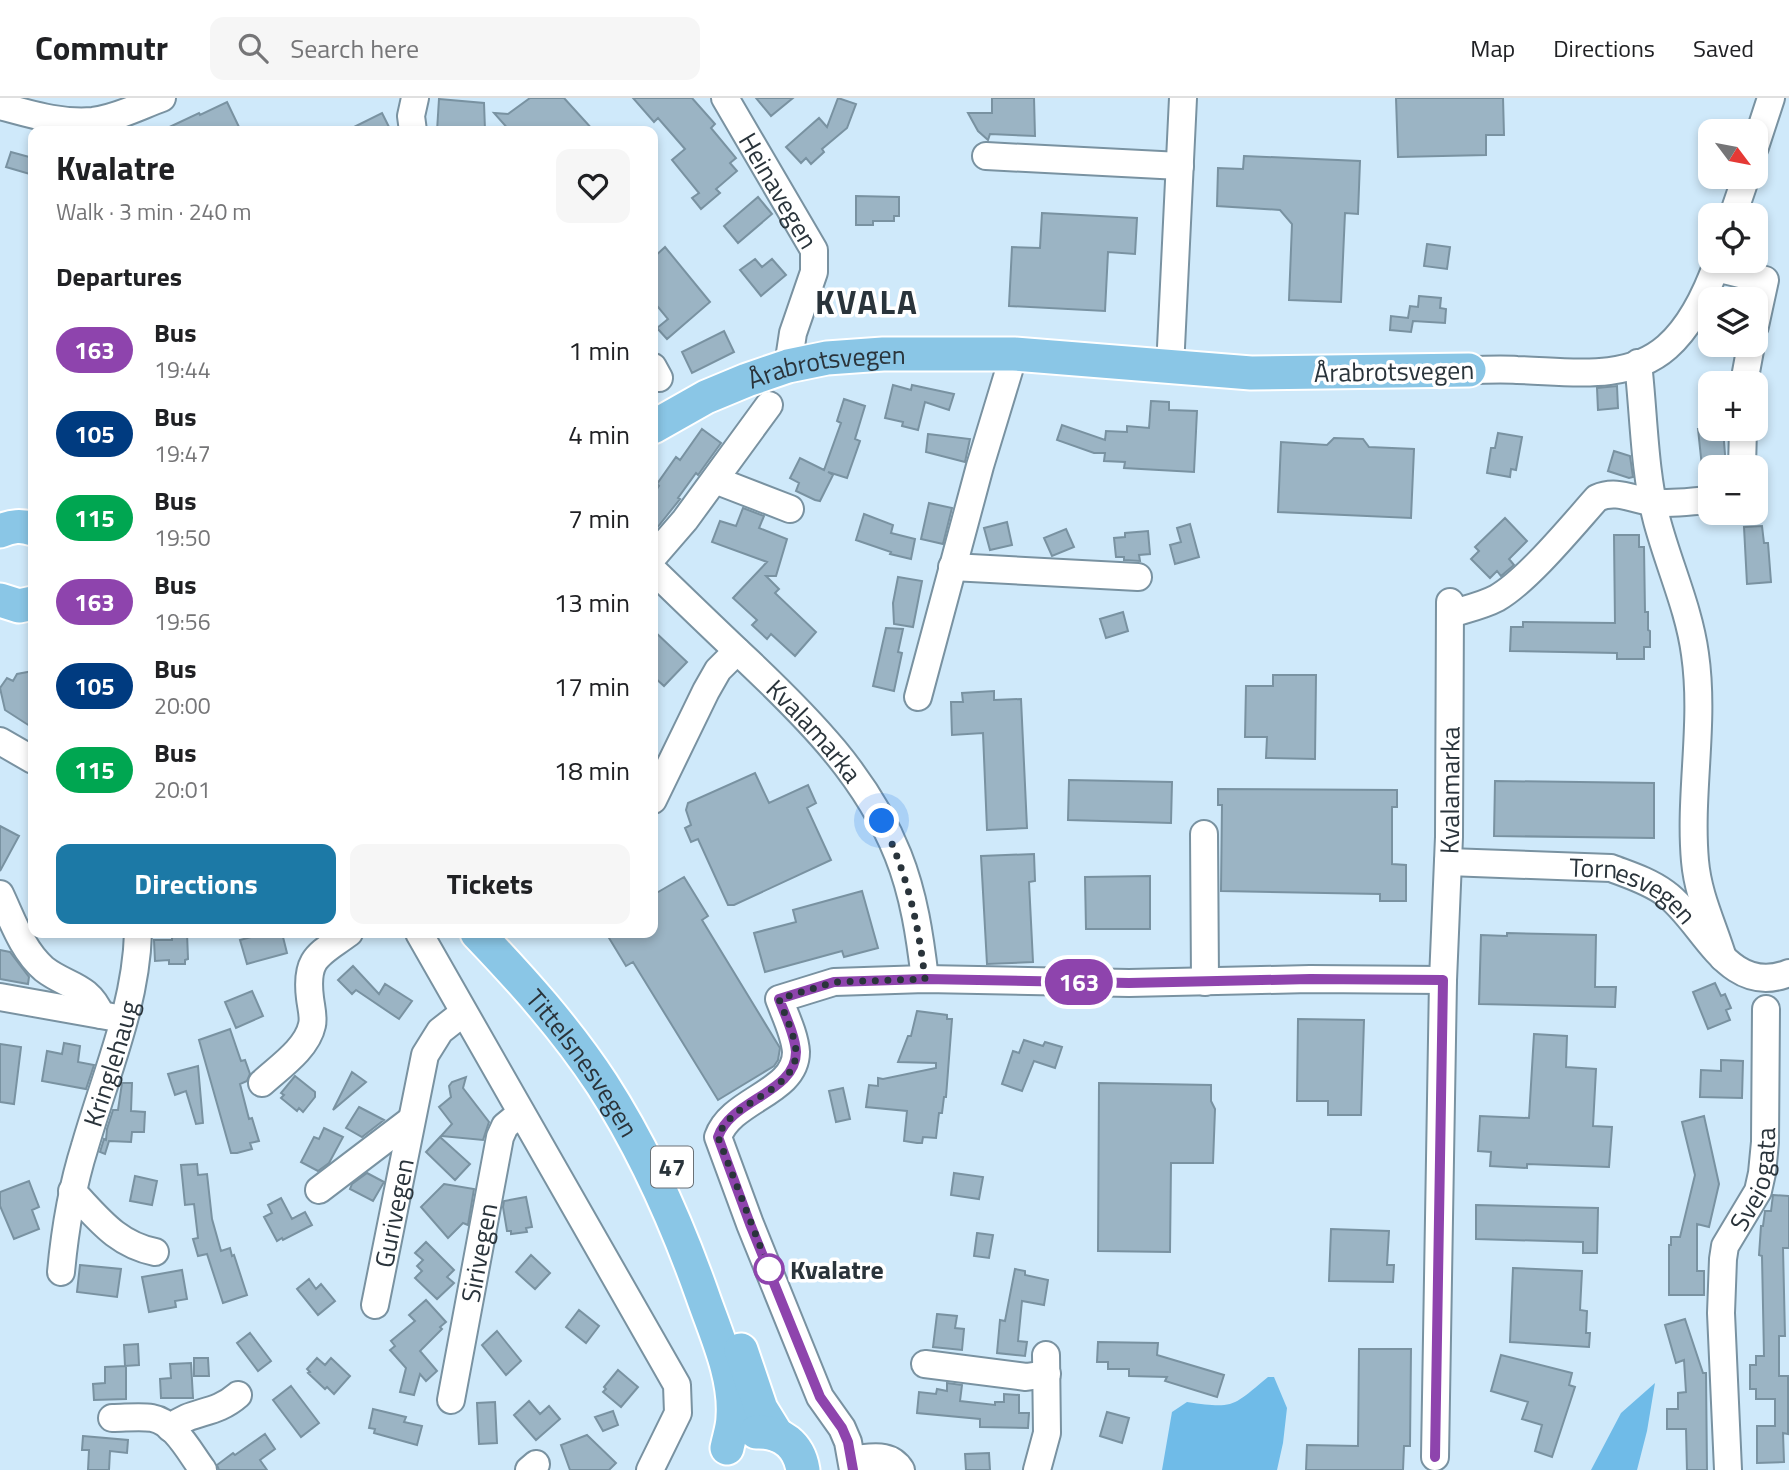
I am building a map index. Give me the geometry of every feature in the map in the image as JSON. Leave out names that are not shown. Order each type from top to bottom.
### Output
[{"type":"main road","name":"Årabrotsvegen","points":[[658,424],[706,397],[788,366],[827,358],[883,354],[1014,354],[1251,373],[1469,370]]},
{"type":"main road","name":"Tittelsnesvegen","points":[[482,938],[520,978],[602,1085],[672,1214],[725,1362],[733,1416],[724,1459]]},
{"type":"main road","name":"Tittelsnesvegen","points":[[510,938],[536,964],[574,1010],[619,1072],[656,1133],[712,1255],[752,1386],[761,1409],[777,1435]]},
{"type":"main road","name":"47","points":[[724,1459],[734,1442],[750,1433],[759,1432],[777,1435],[792,1446],[798,1453],[803,1470]]},
{"type":"street","points":[[3,108],[60,121],[95,121],[162,98]]},
{"type":"street","points":[[412,126],[411,116],[415,98]]},
{"type":"street","name":"Heinavegen","points":[[725,98],[814,250],[814,272],[793,333],[788,366]]},
{"type":"street","points":[[1170,368],[1183,98]]},
{"type":"street","points":[[1764,119],[1771,98]]},
{"type":"street","points":[[986,156],[1180,166]]},
{"type":"street","name":"Årabrotsvegen","points":[[1469,370],[1599,372],[1638,363],[1666,348],[1686,326],[1705,295],[1714,273]]},
{"type":"street","points":[[1744,273],[1765,280],[1763,287]]},
{"type":"street","points":[[918,696],[952,567],[1014,354]]},
{"type":"street","points":[[1638,363],[1653,503],[1695,653],[1698,681],[1695,862],[1702,898],[1723,958]]},
{"type":"street","name":"Årabrotsvegen","points":[[658,552],[685,520],[769,405]]},
{"type":"street","points":[[715,480],[790,509]]},
{"type":"street","name":"Kvalamarka","points":[[1435,1457],[1443,980],[1448,862],[1450,608],[1482,605],[1509,590],[1597,498],[1605,494],[1617,494],[1653,503]]},
{"type":"street","points":[[1653,503],[1698,501]]},
{"type":"street","points":[[952,567],[1138,578]]},
{"type":"street","name":"Kvalamarka","points":[[658,575],[804,714],[859,781],[898,854],[910,890],[925,979]]},
{"type":"street","points":[[658,790],[706,691],[718,670],[737,651]]},
{"type":"street","points":[[0,741],[28,757]]},
{"type":"street","points":[[1205,834],[1205,982]]},
{"type":"street","name":"Tornesvegen","points":[[1448,862],[1611,868],[1634,876],[1665,893],[1686,913],[1723,958],[1748,975],[1766,978],[1789,973]]},
{"type":"street","points":[[0,894],[34,959],[44,969],[84,991],[112,1017]]},
{"type":"street","name":"Kringlehaug","points":[[61,1272],[72,1191],[112,1017],[134,973],[138,938]]},
{"type":"street","points":[[262,1083],[303,1044],[309,1034],[313,1015],[309,972],[314,961],[343,938]]},
{"type":"street","points":[[422,938],[677,1385],[678,1413],[650,1470]]},
{"type":"street","points":[[901,1470],[891,1459],[884,1457],[853,1464],[842,1428],[820,1397],[718,1137],[722,1124],[788,1077],[795,1065],[796,1049],[779,999],[834,982],[925,979],[1129,983],[1310,979],[1443,980]]},
{"type":"street","points":[[0,997],[112,1017]]},
{"type":"street","name":"Sveiogata","points":[[1728,1470],[1721,1313],[1723,1259],[1726,1246],[1758,1191],[1762,1173],[1765,1142],[1766,1009]]},
{"type":"street","name":"Gurivegen","points":[[375,1306],[425,1055],[440,1031],[463,1013]]},
{"type":"street","name":"Sirivegen","points":[[451,1400],[500,1137],[505,1126],[521,1113]]},
{"type":"street","name":"Gurivegen","points":[[319,1190],[411,1120]]},
{"type":"street","points":[[72,1191],[116,1237],[130,1245],[155,1252]]},
{"type":"street","points":[[925,1364],[1026,1377],[1047,1365],[1047,1433],[1037,1470]]},
{"type":"street","points":[[170,1428],[190,1416],[226,1406],[238,1395]]},
{"type":"street","points":[[112,1418],[150,1418],[161,1421],[170,1428],[203,1470]]},
{"type":"shaded area","points":[[1268,1377],[1274,1377],[1287,1408],[1277,1470],[1162,1470],[1172,1412],[1187,1402],[1214,1405],[1232,1403],[1247,1395]]},
{"type":"shaded area","points":[[1655,1383],[1637,1470],[1591,1470],[1621,1413]]},
{"type":"building","points":[[530,98],[564,98],[589,126],[506,126],[494,113],[508,114]]},
{"type":"building","points":[[633,98],[692,98],[715,124],[711,128],[736,158],[730,163],[737,171],[716,189],[720,193],[701,209],[692,198],[699,193],[672,160],[685,149],[658,118],[654,122]]},
{"type":"building","points":[[756,98],[793,98],[771,116]]},
{"type":"building","points":[[838,98],[856,104],[847,128],[822,149],[824,152],[811,164],[806,158],[801,163],[786,147],[819,118],[827,127]]},
{"type":"building","points":[[992,98],[1034,98],[1035,136],[990,134],[988,140],[978,131],[968,113],[992,113]]},
{"type":"building","points":[[1396,98],[1503,98],[1504,135],[1486,135],[1486,155],[1398,157]]},
{"type":"building","points":[[439,99],[484,103],[485,126],[437,126]]},
{"type":"building","points":[[227,102],[239,126],[172,126],[199,113],[200,115]]},
{"type":"building","points":[[382,113],[388,126],[356,126]]},
{"type":"building","points":[[11,152],[28,157],[28,174],[6,167]]},
{"type":"building","points":[[1244,156],[1360,161],[1358,214],[1345,213],[1341,302],[1289,300],[1292,224],[1280,210],[1217,206],[1218,168],[1243,169]]},
{"type":"building","points":[[856,196],[899,197],[899,216],[894,216],[894,221],[873,221],[873,225],[856,225]]},
{"type":"building","points":[[758,197],[772,214],[738,243],[724,226]]},
{"type":"building","points":[[1042,213],[1137,218],[1135,254],[1108,252],[1105,311],[1009,306],[1012,247],[1040,248]]},
{"type":"building","points":[[1427,244],[1450,247],[1447,269],[1424,266]]},
{"type":"building","points":[[665,247],[710,302],[667,339],[658,329],[668,319],[658,307],[658,253]]},
{"type":"building","points":[[755,259],[762,267],[772,259],[786,275],[761,296],[740,270]]},
{"type":"building","points":[[1419,296],[1441,298],[1440,308],[1446,309],[1445,323],[1413,321],[1411,332],[1390,330],[1391,316],[1408,318],[1410,306],[1418,307]]},
{"type":"building","points":[[724,331],[734,352],[692,373],[682,352]]},
{"type":"building","points":[[893,385],[911,390],[912,385],[954,394],[949,410],[925,402],[918,430],[902,426],[903,422],[885,418]]},
{"type":"building","points":[[1617,386],[1618,408],[1598,410],[1597,388]]},
{"type":"building","points":[[844,399],[865,406],[855,439],[860,441],[847,478],[828,472],[833,475],[820,501],[815,500],[796,491],[799,483],[790,478],[800,458],[824,470],[841,423],[837,421]]},
{"type":"building","points":[[1151,401],[1169,402],[1169,410],[1197,411],[1194,472],[1124,468],[1125,462],[1104,461],[1105,453],[1094,453],[1057,440],[1062,425],[1105,440],[1106,431],[1127,432],[1127,426],[1149,428]]},
{"type":"building","points":[[702,429],[721,443],[658,527],[658,483],[676,457],[680,460]]},
{"type":"building","points":[[1498,433],[1522,437],[1516,470],[1511,469],[1510,477],[1487,473],[1491,448],[1495,448]]},
{"type":"building","points":[[928,434],[970,439],[965,462],[926,452]]},
{"type":"building","points":[[1334,438],[1363,439],[1369,447],[1414,449],[1411,518],[1278,512],[1281,442],[1327,445]]},
{"type":"building","points":[[1699,441],[1724,441],[1725,455],[1701,455]]},
{"type":"building","points":[[1614,451],[1630,456],[1633,477],[1608,471]]},
{"type":"building","points":[[929,503],[952,508],[943,544],[921,539]]},
{"type":"building","points":[[743,508],[764,516],[759,528],[787,539],[776,576],[766,576],[779,589],[775,593],[816,632],[795,656],[771,634],[767,639],[752,625],[757,620],[733,598],[767,562],[712,542],[720,521],[736,526]]},
{"type":"building","points":[[864,514],[893,525],[891,533],[915,539],[911,559],[890,554],[891,552],[856,540]]},
{"type":"building","points":[[1505,518],[1527,541],[1509,559],[1514,565],[1501,576],[1497,571],[1490,578],[1471,559],[1479,551],[1475,547]]},
{"type":"building","points":[[1007,522],[1012,545],[990,550],[984,528]]},
{"type":"building","points":[[1190,524],[1199,557],[1175,564],[1170,545],[1181,542],[1177,528]]},
{"type":"building","points":[[1762,526],[1764,543],[1768,543],[1771,582],[1747,584],[1744,527]]},
{"type":"building","points":[[1066,529],[1074,547],[1052,556],[1044,538]]},
{"type":"building","points":[[1148,531],[1150,554],[1139,555],[1140,561],[1116,557],[1114,538],[1125,537],[1125,533]]},
{"type":"building","points":[[1614,535],[1639,535],[1639,547],[1644,547],[1645,612],[1648,612],[1650,647],[1644,647],[1644,659],[1617,659],[1617,653],[1510,651],[1511,627],[1523,627],[1523,622],[1615,623]]},
{"type":"building","points":[[898,577],[922,581],[913,627],[894,624],[893,603]]},
{"type":"building","points":[[1123,612],[1128,631],[1106,638],[1100,619]]},
{"type":"building","points":[[886,628],[903,629],[898,652],[902,653],[894,691],[873,686]]},
{"type":"building","points":[[658,635],[687,662],[664,686],[658,681]]},
{"type":"building","points":[[28,672],[28,725],[5,710],[0,688],[7,678],[13,681],[17,674]]},
{"type":"building","points":[[1273,675],[1316,675],[1315,759],[1266,758],[1267,737],[1245,737],[1246,686],[1273,686]]},
{"type":"building","points":[[994,691],[994,700],[1021,699],[1027,828],[987,830],[983,733],[952,735],[951,702],[963,702],[962,693]]},
{"type":"building","points":[[755,773],[769,803],[808,785],[816,803],[807,808],[831,860],[734,905],[728,905],[698,839],[691,842],[685,828],[691,825],[686,810],[688,803]]},
{"type":"building","points":[[1069,780],[1172,782],[1171,823],[1068,820]]},
{"type":"building","points":[[1495,781],[1654,783],[1654,838],[1494,836]]},
{"type":"building","points":[[1218,789],[1397,790],[1397,807],[1392,807],[1392,864],[1406,865],[1406,901],[1380,901],[1380,894],[1221,891],[1222,805],[1218,805]]},
{"type":"building","points":[[0,826],[19,836],[0,871]]},
{"type":"building","points":[[1034,854],[1035,881],[1029,882],[1033,962],[987,964],[981,856]]},
{"type":"building","points":[[1150,876],[1150,929],[1086,929],[1085,877]]},
{"type":"building","points":[[684,877],[708,916],[702,920],[780,1048],[774,1066],[718,1100],[633,962],[626,966],[609,938],[658,938],[658,892]]},
{"type":"building","points":[[862,891],[878,948],[844,957],[842,951],[765,972],[754,933],[796,922],[793,910]]},
{"type":"building","points":[[1507,933],[1596,935],[1595,987],[1616,987],[1615,1007],[1479,1004],[1481,935],[1507,936]]},
{"type":"building","points":[[187,938],[188,959],[185,964],[169,964],[169,960],[155,961],[154,940]]},
{"type":"building","points":[[283,938],[287,953],[247,964],[240,940]]},
{"type":"building","points":[[0,950],[10,952],[29,977],[28,984],[0,979]]},
{"type":"building","points":[[353,966],[379,994],[385,984],[412,1001],[399,1019],[356,990],[352,994],[338,980]]},
{"type":"building","points":[[1715,983],[1721,996],[1725,994],[1731,1008],[1726,1010],[1730,1020],[1708,1029],[1693,992]]},
{"type":"building","points":[[252,991],[263,1016],[236,1028],[225,1002]]},
{"type":"building","points":[[917,1011],[947,1015],[947,1019],[952,1019],[946,1097],[942,1113],[939,1113],[936,1138],[923,1137],[922,1143],[904,1141],[907,1111],[866,1107],[869,1085],[878,1086],[878,1078],[936,1068],[936,1063],[898,1062],[908,1036],[911,1036]]},
{"type":"building","points":[[1298,1019],[1364,1020],[1361,1115],[1328,1115],[1328,1101],[1297,1101]]},
{"type":"building","points":[[230,1029],[241,1061],[245,1060],[250,1074],[247,1081],[240,1084],[249,1119],[252,1118],[259,1141],[250,1143],[252,1149],[237,1153],[231,1153],[199,1040]]},
{"type":"building","points":[[1534,1034],[1567,1036],[1566,1067],[1596,1069],[1593,1126],[1612,1127],[1609,1167],[1527,1164],[1527,1168],[1490,1166],[1491,1152],[1478,1151],[1480,1116],[1529,1118]]},
{"type":"building","points":[[1024,1040],[1043,1046],[1045,1042],[1062,1047],[1055,1068],[1034,1061],[1022,1091],[1002,1084],[1013,1051],[1019,1053]]},
{"type":"building","points":[[64,1043],[80,1046],[78,1062],[94,1065],[86,1089],[42,1081],[47,1051],[62,1054]]},
{"type":"building","points":[[0,1044],[21,1047],[14,1104],[0,1102]]},
{"type":"building","points":[[1721,1060],[1743,1061],[1742,1098],[1700,1097],[1701,1070],[1721,1071]]},
{"type":"building","points":[[198,1066],[203,1123],[196,1124],[186,1091],[175,1095],[168,1074]]},
{"type":"building","points":[[352,1072],[366,1082],[333,1110]]},
{"type":"building","points":[[295,1076],[315,1092],[315,1097],[303,1112],[299,1108],[297,1111],[281,1098],[284,1095],[281,1093]]},
{"type":"building","points":[[466,1077],[463,1088],[489,1122],[483,1140],[441,1136],[452,1124],[439,1107],[451,1097],[449,1086],[452,1082]]},
{"type":"building","points":[[122,1083],[132,1083],[131,1111],[145,1112],[144,1132],[132,1132],[131,1142],[109,1141],[105,1154],[100,1152],[104,1139],[106,1140],[113,1110],[118,1110]]},
{"type":"building","points":[[1099,1083],[1211,1085],[1211,1101],[1215,1109],[1213,1163],[1171,1163],[1170,1252],[1098,1251]]},
{"type":"building","points":[[843,1088],[850,1119],[836,1122],[829,1091]]},
{"type":"building","points":[[359,1107],[384,1120],[362,1137],[346,1128]]},
{"type":"building","points":[[1704,1116],[1719,1184],[1709,1227],[1697,1224],[1697,1271],[1704,1271],[1704,1295],[1669,1295],[1669,1245],[1671,1237],[1680,1237],[1695,1175],[1682,1122]]},
{"type":"building","points":[[324,1128],[343,1137],[329,1163],[318,1171],[301,1162],[314,1137],[319,1139]]},
{"type":"building","points":[[440,1137],[470,1164],[455,1180],[426,1152]]},
{"type":"building","points":[[197,1164],[198,1175],[207,1174],[212,1219],[221,1251],[230,1248],[247,1295],[223,1303],[207,1254],[198,1256],[193,1239],[198,1238],[194,1204],[185,1205],[181,1165]]},
{"type":"building","points":[[367,1173],[384,1182],[373,1201],[350,1189],[352,1184]]},
{"type":"building","points":[[954,1173],[983,1177],[979,1199],[951,1195]]},
{"type":"building","points":[[135,1176],[157,1181],[152,1205],[130,1201]]},
{"type":"building","points":[[29,1181],[39,1207],[32,1210],[39,1229],[14,1239],[0,1206],[0,1192]]},
{"type":"building","points":[[444,1184],[474,1189],[468,1225],[463,1223],[448,1238],[421,1207]]},
{"type":"building","points":[[1773,1195],[1789,1196],[1789,1248],[1783,1248],[1785,1336],[1779,1336],[1779,1376],[1788,1376],[1788,1434],[1783,1433],[1784,1462],[1757,1463],[1757,1426],[1775,1426],[1775,1399],[1756,1399],[1756,1389],[1750,1389],[1750,1365],[1756,1365],[1756,1356],[1764,1356],[1762,1256],[1759,1255],[1761,1226],[1765,1211],[1771,1211]]},
{"type":"building","points":[[526,1197],[532,1227],[526,1228],[527,1232],[511,1234],[511,1231],[507,1231],[504,1201]]},
{"type":"building","points":[[281,1198],[292,1219],[305,1212],[312,1225],[277,1241],[264,1217],[272,1213],[268,1205]]},
{"type":"building","points":[[1476,1205],[1598,1208],[1597,1253],[1583,1253],[1583,1242],[1476,1239]]},
{"type":"building","points":[[1331,1229],[1389,1231],[1387,1265],[1394,1265],[1393,1282],[1329,1281]]},
{"type":"building","points":[[977,1233],[993,1235],[989,1258],[974,1256]]},
{"type":"building","points":[[426,1242],[454,1270],[447,1277],[454,1283],[437,1299],[415,1278],[422,1271],[417,1266],[423,1260],[415,1253]]},
{"type":"building","points":[[531,1255],[550,1273],[535,1289],[516,1272]]},
{"type":"building","points":[[80,1265],[121,1269],[117,1297],[77,1292]]},
{"type":"building","points":[[1513,1268],[1582,1271],[1580,1310],[1587,1311],[1586,1333],[1590,1333],[1589,1347],[1510,1342]]},
{"type":"building","points":[[1015,1269],[1025,1271],[1025,1275],[1048,1280],[1044,1305],[1022,1301],[1018,1341],[1027,1342],[1025,1356],[997,1353],[1000,1320],[1005,1321]]},
{"type":"building","points":[[182,1270],[187,1299],[175,1301],[176,1307],[149,1312],[142,1277]]},
{"type":"building","points":[[309,1279],[316,1289],[321,1284],[335,1301],[318,1315],[297,1289]]},
{"type":"building","points":[[426,1300],[446,1322],[420,1351],[437,1371],[426,1381],[420,1374],[414,1395],[400,1392],[406,1368],[390,1350],[395,1346],[391,1341],[415,1321],[409,1315]]},
{"type":"building","points":[[579,1310],[599,1326],[586,1343],[566,1327]]},
{"type":"building","points":[[937,1314],[957,1316],[955,1328],[964,1329],[962,1350],[933,1347]]},
{"type":"building","points":[[1685,1319],[1703,1373],[1706,1373],[1707,1470],[1687,1470],[1686,1429],[1667,1429],[1667,1409],[1678,1409],[1678,1393],[1686,1392],[1684,1360],[1676,1363],[1665,1325]]},
{"type":"building","points":[[497,1331],[521,1361],[506,1375],[482,1345]]},
{"type":"building","points":[[250,1333],[271,1361],[258,1371],[237,1343]]},
{"type":"building","points":[[1098,1342],[1158,1343],[1157,1355],[1224,1375],[1217,1397],[1165,1381],[1167,1377],[1129,1376],[1129,1369],[1108,1369],[1108,1362],[1097,1362]]},
{"type":"building","points":[[138,1344],[139,1365],[125,1366],[124,1345]]},
{"type":"building","points":[[1359,1349],[1411,1349],[1410,1446],[1404,1446],[1403,1470],[1306,1470],[1307,1445],[1358,1446]]},
{"type":"building","points":[[1501,1355],[1572,1373],[1569,1385],[1575,1387],[1552,1457],[1535,1451],[1542,1425],[1522,1419],[1528,1402],[1491,1391]]},
{"type":"building","points":[[194,1358],[208,1358],[209,1376],[194,1376]]},
{"type":"building","points":[[317,1358],[325,1365],[331,1358],[350,1376],[334,1394],[308,1373],[310,1372],[307,1369]]},
{"type":"building","points":[[191,1363],[193,1398],[161,1398],[160,1379],[171,1378],[170,1364]]},
{"type":"building","points":[[126,1366],[126,1399],[94,1400],[93,1384],[105,1383],[105,1367]]},
{"type":"building","points":[[618,1370],[638,1387],[621,1407],[603,1392]]},
{"type":"building","points":[[947,1383],[962,1385],[960,1401],[995,1405],[995,1402],[1004,1402],[1004,1394],[1019,1395],[1019,1413],[1029,1413],[1028,1428],[980,1427],[980,1419],[917,1413],[919,1392],[936,1394],[937,1389],[947,1391]]},
{"type":"building","points":[[291,1386],[319,1423],[301,1437],[273,1400]]},
{"type":"building","points":[[529,1401],[540,1414],[549,1406],[560,1419],[536,1440],[514,1415]]},
{"type":"building","points":[[495,1402],[497,1443],[479,1444],[477,1403]]},
{"type":"building","points":[[373,1409],[406,1417],[404,1422],[422,1426],[417,1445],[374,1433],[375,1429],[369,1428]]},
{"type":"building","points":[[613,1411],[618,1425],[603,1431],[595,1417]]},
{"type":"building","points":[[1107,1412],[1129,1418],[1122,1443],[1100,1436]]},
{"type":"building","points":[[265,1434],[275,1449],[260,1460],[267,1470],[219,1470],[217,1465]]},
{"type":"building","points":[[587,1435],[616,1463],[609,1470],[570,1470],[561,1445]]},
{"type":"building","points":[[83,1436],[128,1440],[127,1453],[110,1451],[109,1470],[88,1470],[89,1450],[82,1450]]},
{"type":"building","points":[[989,1453],[990,1470],[966,1470],[965,1454]]},
{"type":"bus line","name":"163","points":[[853,1470],[848,1442],[842,1428],[820,1397],[718,1137],[722,1124],[788,1077],[795,1065],[796,1049],[779,999],[834,982],[925,979],[1129,983],[1310,979],[1443,980],[1435,1457]]},
{"type":"place","name":"Kvalatre","points":[[769,1269]]},
{"type":"district","name":"KVALA","points":[[867,302]]},
{"type":"route","points":[[769,1269],[718,1137],[722,1124],[788,1077],[795,1065],[796,1049],[779,999],[834,982],[925,979],[910,890],[898,854],[882,821]]}]
